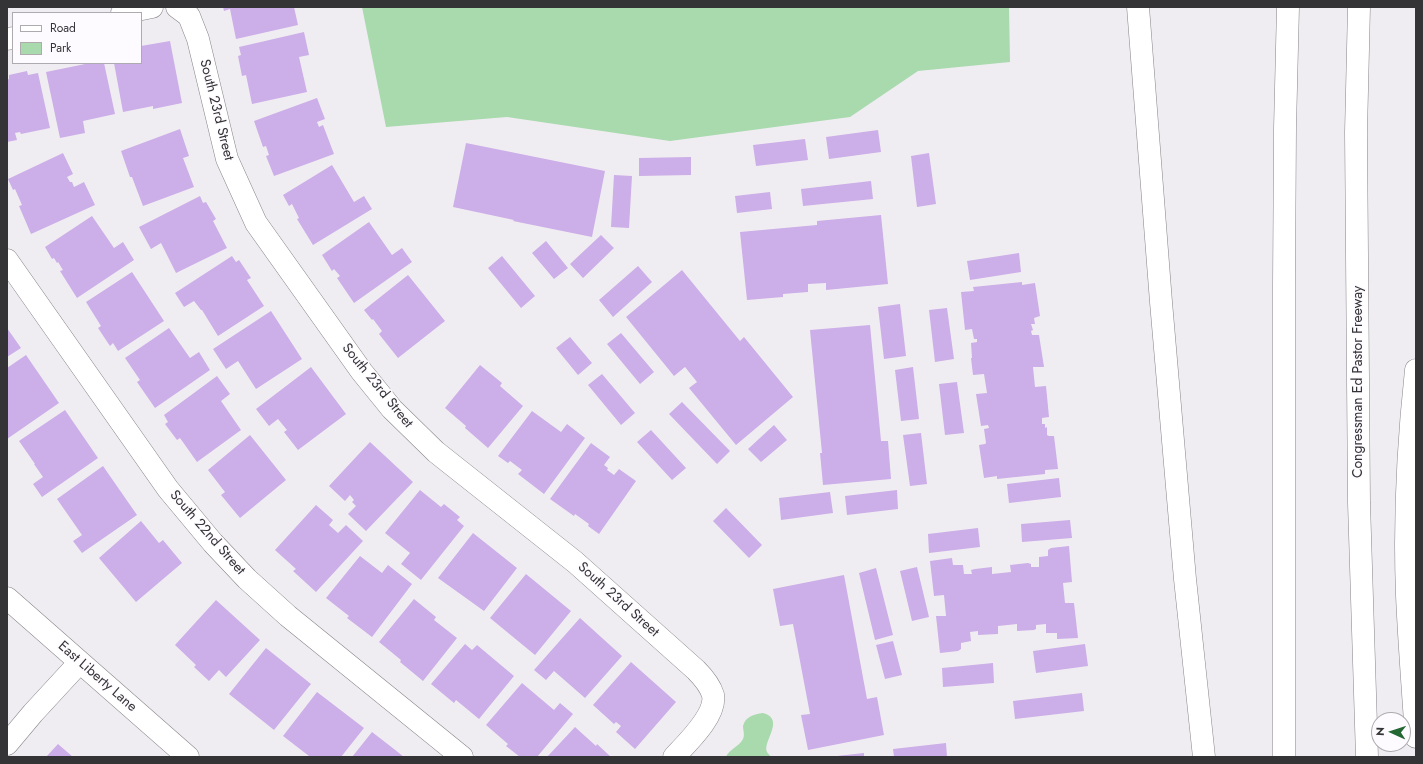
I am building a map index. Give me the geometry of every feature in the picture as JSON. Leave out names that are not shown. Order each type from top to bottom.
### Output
[{"type":"main road","points":[[127,12],[152,7]]},
{"type":"main road","name":"South 23rd Street","points":[[177,7],[189,16],[198,40],[228,159],[256,223],[362,372],[392,409],[431,447],[581,567],[696,670],[706,681],[713,696],[711,711],[706,722],[674,757]]},
{"type":"main road","points":[[1138,7],[1184,572],[1204,757]]},
{"type":"main road","points":[[1284,757],[1284,285],[1285,128],[1288,7]]},
{"type":"main road","name":"Congressman Ed Pastor Freeway","points":[[1359,7],[1356,132],[1359,503],[1367,757]]},
{"type":"main road","name":"South 22nd Street","points":[[7,260],[168,489],[213,543],[247,578],[288,616],[462,757]]},
{"type":"main road","points":[[1416,370],[1409,449],[1406,521],[1407,594],[1416,737]]},
{"type":"main road","name":"East Liberty Lane","points":[[7,598],[188,757]]},
{"type":"main road","points":[[7,744],[40,705],[80,662]]},
{"type":"green space","points":[[362,7],[1009,7],[1010,62],[918,71],[850,117],[670,141],[507,117],[386,127]]},
{"type":"green space","points":[[763,713],[770,716],[773,720],[772,731],[766,748],[771,757],[726,757],[727,754],[743,739],[743,726],[746,720],[753,715]]},
{"type":"building","points":[[223,7],[294,7],[298,25],[236,39],[230,9],[224,11]]},
{"type":"building","points":[[304,32],[309,55],[299,57],[307,92],[252,104],[246,75],[242,76],[238,56],[241,55],[239,47]]},
{"type":"building","points":[[170,41],[182,103],[153,109],[153,106],[123,112],[114,64],[142,64],[142,46]]},
{"type":"building","points":[[85,64],[104,64],[115,114],[83,121],[85,133],[60,138],[46,72]]},
{"type":"building","points":[[27,71],[28,75],[38,73],[50,128],[21,134],[20,132],[15,133],[17,140],[7,142],[7,80],[9,79],[9,75]]},
{"type":"building","points":[[317,98],[325,119],[317,122],[319,127],[323,125],[334,154],[274,176],[266,156],[269,155],[266,146],[263,147],[254,121]]},
{"type":"building","points":[[180,129],[189,156],[183,158],[194,187],[143,206],[132,177],[130,177],[121,151]]},
{"type":"building","points":[[878,130],[881,152],[829,159],[826,137]]},
{"type":"building","points":[[805,139],[808,160],[756,166],[753,145]]},
{"type":"building","points":[[466,143],[605,171],[592,237],[453,207]]},
{"type":"building","points":[[63,153],[73,174],[67,177],[70,182],[72,182],[74,187],[84,182],[95,205],[31,234],[19,206],[22,205],[15,189],[13,190],[8,179]]},
{"type":"building","points":[[929,153],[936,204],[917,207],[911,156]]},
{"type":"building","points":[[691,157],[691,175],[639,176],[639,158]]},
{"type":"building","points":[[332,165],[354,202],[364,196],[372,209],[313,245],[297,219],[299,218],[292,204],[289,206],[283,195]]},
{"type":"building","points":[[614,175],[632,176],[629,228],[611,227]]},
{"type":"building","points":[[871,181],[873,199],[803,206],[801,189]]},
{"type":"building","points":[[770,192],[772,209],[737,213],[735,196]]},
{"type":"building","points":[[200,196],[203,203],[206,202],[216,219],[213,221],[227,248],[176,273],[161,243],[151,249],[139,227]]},
{"type":"building","points":[[881,215],[888,284],[826,290],[826,283],[808,284],[808,292],[783,294],[783,297],[747,300],[740,232],[817,225],[817,221]]},
{"type":"building","points":[[92,216],[114,248],[123,242],[134,260],[77,298],[60,271],[63,270],[58,262],[57,263],[54,258],[52,259],[45,247]]},
{"type":"building","points":[[369,222],[392,255],[402,248],[412,262],[354,303],[337,278],[340,276],[334,269],[332,271],[322,255]]},
{"type":"building","points":[[601,235],[614,248],[583,278],[570,264]]},
{"type":"building","points":[[546,241],[568,268],[554,279],[532,253]]},
{"type":"building","points":[[1019,253],[1021,272],[970,280],[967,261]]},
{"type":"building","points":[[232,256],[236,262],[239,260],[251,278],[247,280],[264,306],[218,336],[202,310],[194,301],[184,307],[175,293]]},
{"type":"building","points":[[502,256],[535,296],[521,308],[488,268]]},
{"type":"building","points":[[638,266],[652,282],[613,317],[599,300]]},
{"type":"building","points":[[682,270],[740,341],[744,337],[793,397],[736,445],[689,388],[697,382],[685,367],[674,376],[626,317]]},
{"type":"building","points":[[132,272],[164,321],[118,351],[113,343],[110,346],[98,328],[101,326],[86,302]]},
{"type":"building","points":[[408,275],[445,321],[398,358],[379,334],[382,331],[364,310]]},
{"type":"building","points":[[1022,282],[1022,285],[1035,283],[1040,316],[1034,318],[1035,324],[1031,324],[1033,330],[1031,331],[1032,335],[1039,335],[1044,367],[1033,367],[1035,387],[1046,386],[1049,417],[1042,418],[1042,424],[1045,424],[1045,428],[1047,427],[1047,435],[1054,436],[1058,469],[1045,470],[1045,474],[997,479],[997,476],[984,478],[979,445],[986,443],[984,429],[989,428],[988,425],[981,426],[976,394],[987,393],[984,374],[973,375],[971,343],[977,342],[977,339],[974,339],[972,329],[965,330],[961,292],[974,291],[973,287]]},
{"type":"building","points":[[900,304],[906,356],[884,359],[878,307]]},
{"type":"building","points":[[947,308],[954,359],[935,362],[929,310]]},
{"type":"building","points":[[271,311],[302,359],[256,389],[238,361],[226,369],[213,349]]},
{"type":"building","points":[[870,325],[881,441],[888,441],[891,479],[823,485],[820,453],[822,453],[810,330]]},
{"type":"building","points":[[7,328],[21,348],[7,357]]},
{"type":"building","points":[[169,328],[190,358],[199,352],[210,370],[155,408],[137,382],[140,380],[125,358]]},
{"type":"building","points":[[621,333],[654,372],[640,384],[607,344]]},
{"type":"building","points":[[570,337],[592,363],[578,375],[556,348]]},
{"type":"building","points":[[26,355],[59,403],[7,439],[7,368]]},
{"type":"building","points":[[480,365],[502,383],[500,386],[523,406],[488,448],[445,408]]},
{"type":"building","points":[[311,367],[346,414],[298,450],[284,432],[287,430],[278,419],[269,426],[256,409]]},
{"type":"building","points":[[913,367],[919,419],[901,421],[895,370]]},
{"type":"building","points":[[602,374],[635,413],[621,425],[588,385]]},
{"type":"building","points":[[217,376],[230,394],[221,401],[241,430],[197,462],[180,438],[177,440],[165,424],[168,422],[164,415]]},
{"type":"building","points":[[957,382],[964,433],[945,435],[939,384]]},
{"type":"building","points":[[682,402],[730,451],[717,464],[669,414]]},
{"type":"building","points":[[65,410],[98,458],[42,497],[33,484],[43,477],[19,441]]},
{"type":"building","points":[[532,411],[561,432],[567,424],[585,438],[544,494],[518,474],[522,470],[510,461],[508,463],[498,456]]},
{"type":"building","points":[[774,425],[787,440],[761,462],[748,449]]},
{"type":"building","points":[[651,430],[686,468],[672,480],[637,442]]},
{"type":"building","points":[[921,433],[927,484],[910,486],[903,435]]},
{"type":"building","points":[[250,435],[286,480],[240,518],[221,495],[225,492],[208,470]]},
{"type":"building","points":[[370,442],[413,482],[366,531],[348,514],[356,506],[352,502],[354,500],[350,495],[345,501],[329,486]]},
{"type":"building","points":[[591,443],[610,457],[604,465],[608,468],[607,470],[614,475],[619,469],[636,481],[599,534],[588,526],[589,524],[575,514],[574,516],[550,499]]},
{"type":"building","points":[[103,466],[137,515],[82,553],[73,541],[82,535],[57,499]]},
{"type":"building","points":[[1059,478],[1061,497],[1009,503],[1007,484]]},
{"type":"building","points":[[420,490],[441,507],[444,504],[460,517],[457,520],[464,526],[421,580],[401,564],[410,553],[385,533]]},
{"type":"building","points":[[897,490],[898,509],[847,515],[845,496]]},
{"type":"building","points":[[830,492],[833,513],[781,520],[779,498]]},
{"type":"building","points":[[316,505],[333,520],[329,525],[338,533],[346,525],[363,541],[316,592],[293,571],[296,569],[275,550]]},
{"type":"building","points":[[726,508],[762,545],[749,558],[713,521]]},
{"type":"building","points":[[1070,520],[1072,538],[1022,542],[1021,524]]},
{"type":"building","points":[[141,521],[159,543],[163,540],[182,563],[136,602],[99,558]]},
{"type":"building","points":[[978,528],[980,547],[929,553],[928,534]]},
{"type":"building","points":[[473,533],[517,568],[484,611],[438,578]]},
{"type":"building","points":[[1069,546],[1072,582],[1063,583],[1065,603],[1074,603],[1078,638],[1057,639],[1057,633],[1046,633],[1046,624],[1036,625],[1036,629],[1034,630],[1017,631],[1017,624],[998,626],[998,634],[978,635],[978,631],[970,632],[971,641],[961,643],[961,649],[958,651],[940,653],[936,616],[946,616],[944,595],[934,596],[930,561],[952,558],[953,565],[963,565],[964,574],[972,574],[971,570],[975,569],[992,567],[992,574],[1011,572],[1010,565],[1028,563],[1031,564],[1031,567],[1039,567],[1039,557],[1048,556],[1048,550],[1051,548]]},
{"type":"building","points":[[360,556],[382,573],[388,565],[412,584],[372,637],[347,618],[349,616],[326,598]]},
{"type":"building","points":[[917,567],[929,617],[912,621],[900,571]]},
{"type":"building","points":[[876,568],[893,635],[875,640],[859,573]]},
{"type":"building","points":[[526,574],[571,611],[535,655],[490,618]]},
{"type":"building","points":[[844,575],[867,699],[877,697],[884,735],[808,750],[801,715],[810,714],[793,624],[780,626],[773,589]]},
{"type":"building","points":[[414,599],[436,617],[434,620],[457,638],[423,681],[379,642]]},
{"type":"building","points":[[216,600],[260,640],[226,677],[219,670],[209,681],[194,667],[196,665],[175,645]]},
{"type":"building","points":[[580,618],[622,656],[585,698],[554,671],[546,680],[534,670]]},
{"type":"building","points":[[893,641],[902,675],[885,679],[876,645]]},
{"type":"building","points":[[465,644],[472,650],[477,645],[514,676],[479,719],[456,700],[454,703],[431,684]]},
{"type":"building","points":[[1085,644],[1088,666],[1036,673],[1033,651]]},
{"type":"building","points":[[266,648],[311,684],[274,730],[229,694]]},
{"type":"building","points":[[631,662],[676,702],[635,749],[616,732],[621,726],[616,722],[614,724],[593,705]]},
{"type":"building","points":[[993,663],[994,683],[943,687],[942,668]]},
{"type":"building","points":[[522,683],[554,710],[560,703],[573,714],[537,757],[520,757],[506,746],[508,744],[486,725]]},
{"type":"building","points":[[317,692],[364,728],[341,757],[309,757],[283,736]]},
{"type":"building","points":[[1082,693],[1084,711],[1015,719],[1013,701]]},
{"type":"building","points":[[575,727],[596,746],[597,744],[611,757],[547,757]]},
{"type":"building","points":[[372,732],[394,749],[404,757],[352,757]]},
{"type":"building","points":[[946,743],[947,757],[894,757],[893,749]]},
{"type":"building","points":[[58,744],[73,757],[46,757]]},
{"type":"building","points":[[864,753],[864,757],[837,757],[837,756]]}]
